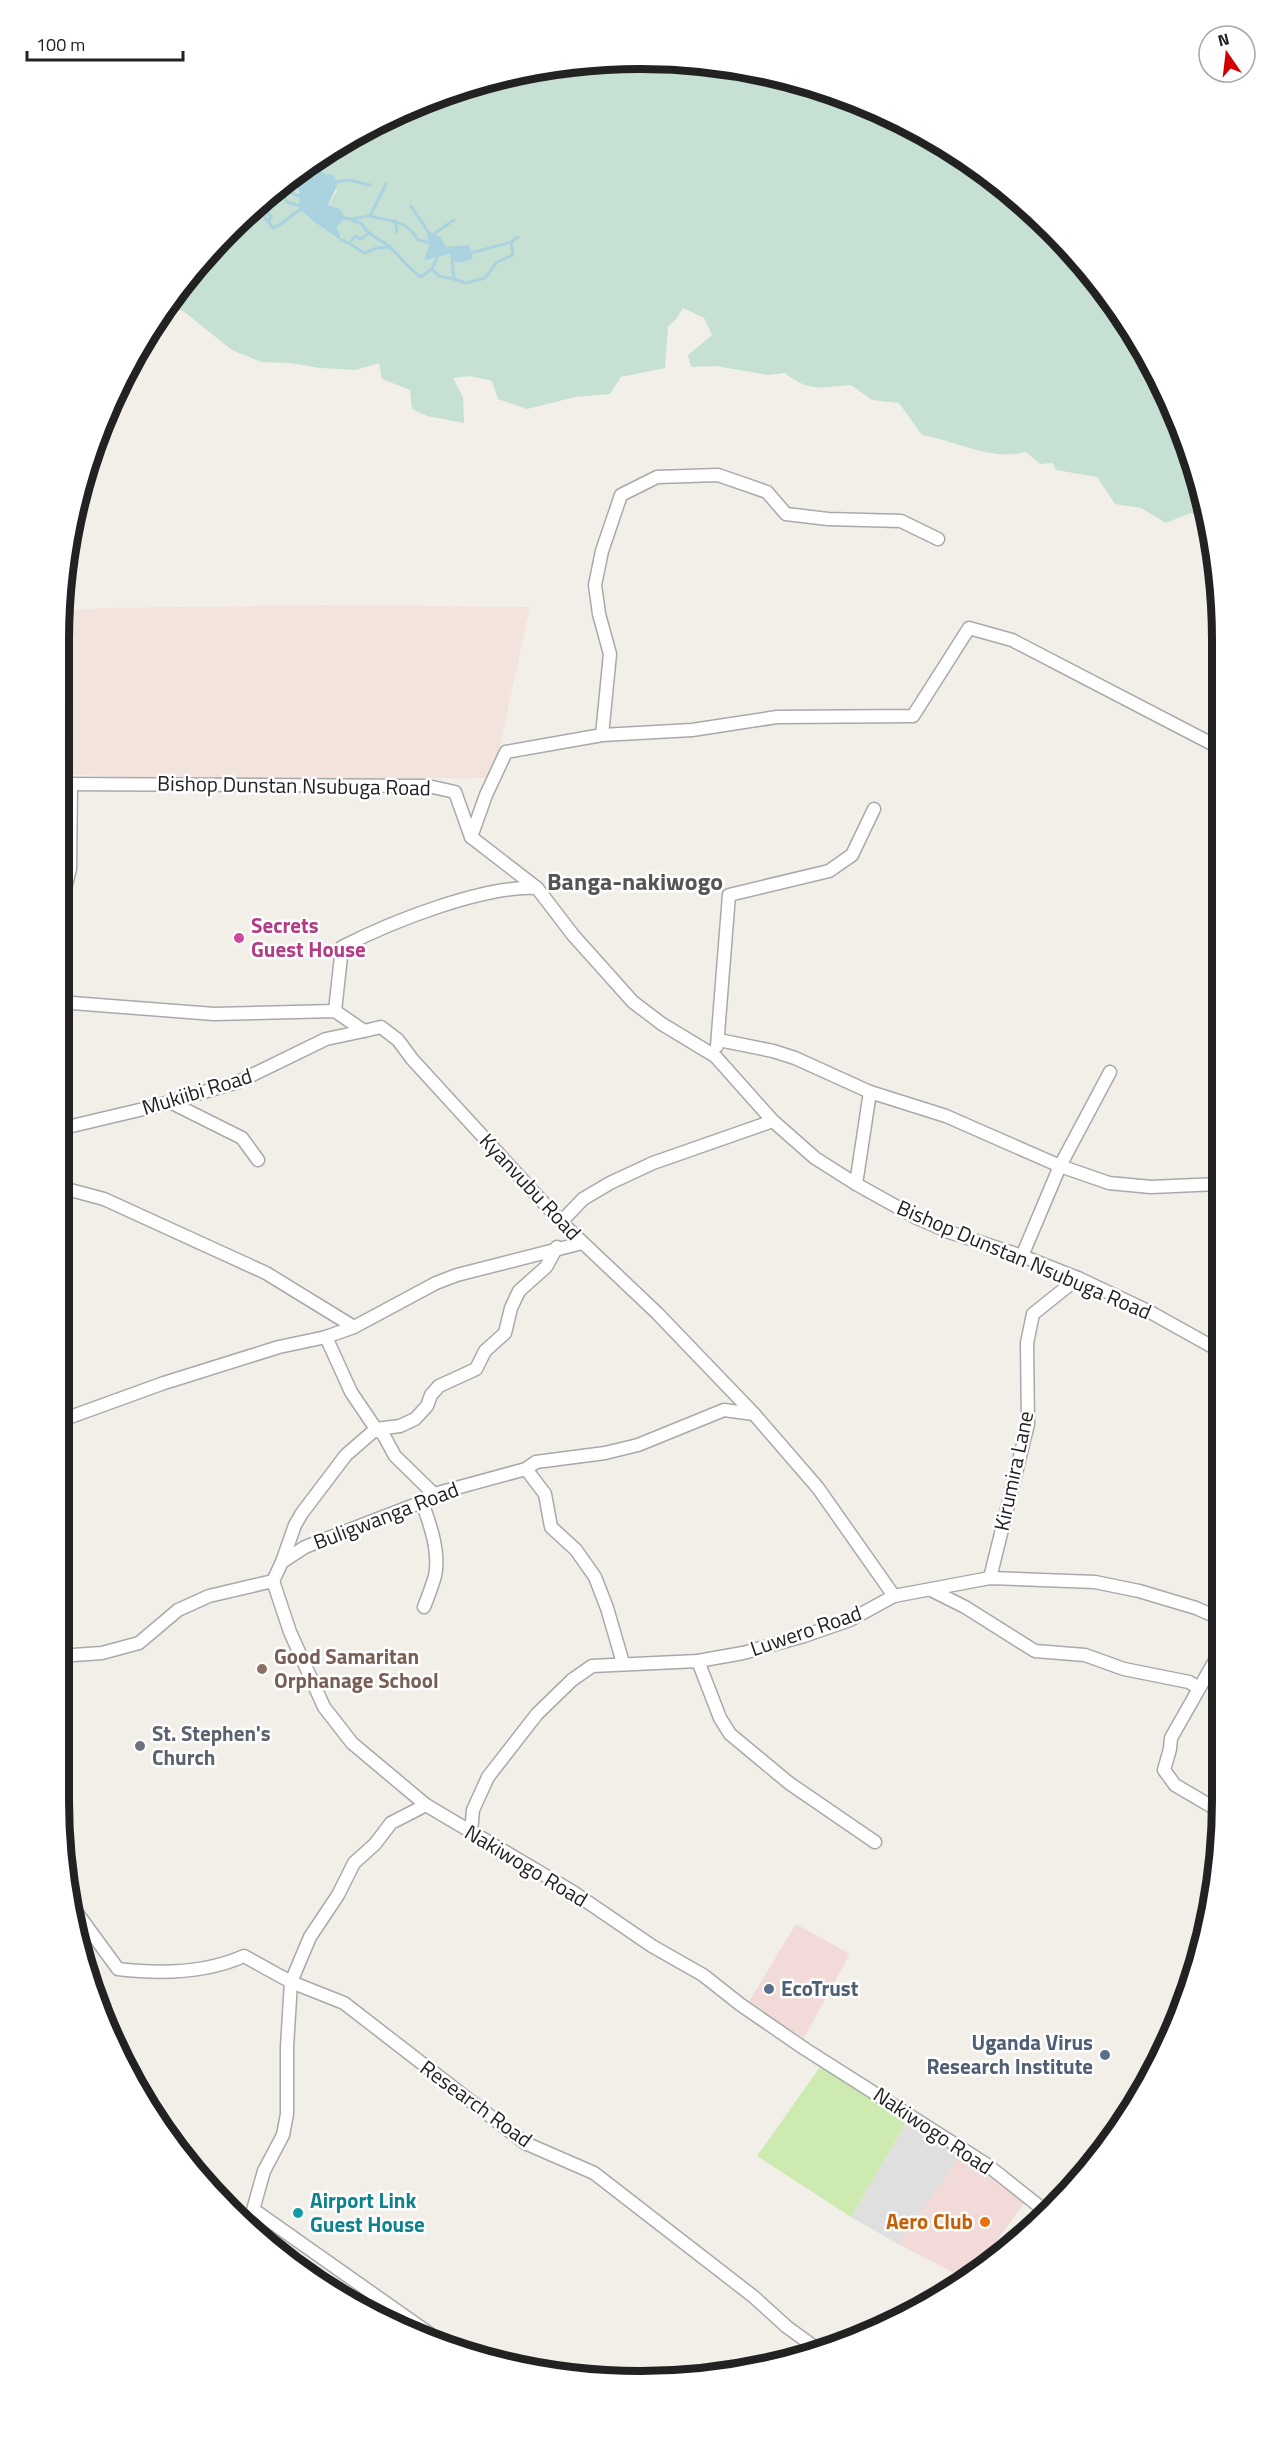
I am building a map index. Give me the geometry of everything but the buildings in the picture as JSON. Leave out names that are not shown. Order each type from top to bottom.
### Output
[{"type":"street","points":[[602,735],[610,654],[599,614],[596,585],[602,551],[621,495],[657,477],[718,475],[767,492],[786,514],[828,519],[901,521],[938,539]]},
{"type":"street","points":[[471,837],[486,795],[506,752],[602,735],[692,730],[777,717],[913,716],[969,628],[1022,645],[1212,744]]},
{"type":"street","name":"Bishop Dunstan Nsubuga Road","points":[[69,784],[442,787],[455,792],[471,837],[537,888],[573,935],[633,1002],[662,1024],[715,1056],[773,1121],[815,1158],[917,1218],[949,1232],[1022,1256],[1078,1278],[1150,1312],[1212,1345]]},
{"type":"street","points":[[715,1056],[719,1040],[729,895],[829,871],[852,855],[874,809]]},
{"type":"street","points":[[69,852],[69,873]]},
{"type":"street","points":[[69,1003],[214,1014],[335,1011],[342,947],[384,928],[480,894],[518,887],[537,888]]},
{"type":"street","name":"Kyanvubu Road","points":[[335,1011],[364,1030],[381,1027],[398,1040],[412,1059],[561,1222],[657,1313],[754,1414],[818,1488],[894,1596]]},
{"type":"street","name":"Mukiibi Road","points":[[69,1127],[238,1083],[326,1039],[364,1030]]},
{"type":"street","points":[[719,1040],[795,1058],[870,1092],[946,1116],[1060,1166],[1109,1183],[1130,1186],[1212,1184]]},
{"type":"street","points":[[1022,1256],[1060,1166],[1110,1072]]},
{"type":"street","points":[[856,1184],[870,1092]]},
{"type":"street","points":[[170,1102],[242,1138],[258,1161]]},
{"type":"street","points":[[561,1222],[583,1199],[610,1183],[653,1163],[773,1121]]},
{"type":"street","points":[[69,1190],[104,1199],[266,1274],[354,1327]]},
{"type":"street","points":[[69,1417],[164,1383],[279,1347],[326,1337],[354,1327],[436,1283],[479,1268],[582,1243]]},
{"type":"street","points":[[69,1655],[102,1653],[139,1643],[178,1610],[209,1596],[273,1581],[295,1525],[346,1455],[376,1429],[400,1426],[415,1419],[427,1406],[431,1395],[439,1386],[476,1369],[485,1351],[505,1333],[511,1308],[519,1291],[546,1267],[557,1248]]},
{"type":"street","name":"Kirumira Lane","points":[[990,1578],[1028,1424],[1027,1343],[1033,1314],[1078,1278]]},
{"type":"street","points":[[326,1337],[351,1392],[376,1429],[383,1434],[395,1456],[434,1494]]},
{"type":"street","name":"Buligwanga Road","points":[[282,1562],[305,1547],[422,1502],[434,1494],[526,1469],[536,1462],[605,1453],[638,1445],[724,1410],[754,1414]]},
{"type":"street","points":[[526,1469],[545,1494],[551,1527],[576,1550],[595,1577],[607,1608],[623,1663]]},
{"type":"street","points":[[422,1502],[432,1529],[435,1557],[435,1574],[424,1607]]},
{"type":"street","name":"Luwero Road","points":[[471,1832],[473,1810],[488,1777],[537,1714],[572,1680],[592,1666],[698,1661],[743,1653],[850,1620],[894,1596],[990,1578],[1095,1582],[1162,1598],[1212,1615]]},
{"type":"street","name":"Nakiwogo Road","points":[[273,1581],[290,1632],[324,1707],[352,1743],[426,1805],[573,1892],[652,1946],[703,1975],[741,2005],[805,2049],[986,2164],[1041,2208]]},
{"type":"street","points":[[931,1590],[965,1607],[1035,1651],[1085,1655],[1124,1670],[1189,1682],[1199,1688]]},
{"type":"street","points":[[698,1661],[720,1718],[730,1734],[789,1783],[875,1842]]},
{"type":"street","points":[[1212,1666],[1171,1738],[1164,1770],[1175,1785],[1212,1807]]},
{"type":"street","points":[[260,2225],[253,2210],[264,2171],[282,2135],[287,2115],[286,2047],[291,1982],[310,1936],[338,1895],[354,1863],[375,1844],[391,1823],[426,1805]]},
{"type":"street","name":"Research Road","points":[[82,1920],[118,1969],[148,1973],[168,1972],[198,1968],[244,1956],[291,1982],[344,2003],[525,2143],[594,2173],[754,2297],[787,2327],[812,2345]]},
{"type":"street","points":[[253,2210],[417,2325]]},
{"type":"shaded area","points":[[325,605],[530,607],[493,778],[175,779],[69,774],[70,611],[100,608]]},
{"type":"shaded area","points":[[796,1924],[850,1954],[804,2038],[748,2003]]},
{"type":"shaded area","points":[[908,2119],[964,2151],[898,2244],[851,2217]]},
{"type":"shaded area","points":[[964,2151],[1030,2195],[987,2253],[958,2275],[898,2244]]},
{"type":"green space","points":[[603,70],[678,70],[752,80],[824,99],[893,128],[958,165],[988,187],[1045,236],[1094,293],[1116,323],[1135,355],[1153,388],[1182,457],[1198,515],[1190,513],[1166,523],[1141,508],[1115,504],[1097,477],[1056,470],[1053,463],[1040,464],[1026,452],[999,454],[922,435],[899,403],[872,400],[851,385],[816,387],[802,384],[785,373],[768,375],[716,366],[691,367],[688,355],[712,335],[704,318],[683,308],[668,327],[665,368],[621,377],[610,394],[575,397],[527,409],[498,399],[492,381],[470,376],[453,378],[463,397],[464,423],[427,416],[412,409],[410,390],[382,379],[379,363],[355,370],[261,362],[232,350],[183,311],[175,309],[236,236],[297,184],[300,198],[313,221],[337,191],[326,175],[318,169],[388,128],[422,113],[493,88],[566,74]],"holes":[[[441,238],[446,247],[473,259],[461,263],[453,261],[450,254],[425,261],[429,245]]]},
{"type":"green space","points":[[820,2067],[908,2119],[851,2217],[757,2156]]},
{"type":"water","points":[[318,169],[326,175],[332,174],[336,182],[336,190],[328,205],[340,209],[345,218],[337,227],[341,240],[313,221],[298,206],[297,184]]},
{"type":"water","points":[[433,233],[441,238],[446,247],[469,245],[473,259],[461,263],[452,261],[450,254],[424,261],[429,245],[427,235]]},
{"type":"waterway","points":[[336,182],[349,180],[370,185]]},
{"type":"waterway","points":[[345,218],[370,216],[386,184]]},
{"type":"waterway","points":[[288,191],[301,197]]},
{"type":"waterway","points":[[283,195],[287,202],[299,206]]},
{"type":"waterway","points":[[411,206],[431,236]]},
{"type":"waterway","points":[[263,212],[273,228],[304,208]]},
{"type":"waterway","points":[[266,210],[271,217],[268,222]]},
{"type":"waterway","points":[[370,216],[403,225],[418,240],[432,243]]},
{"type":"waterway","points":[[351,220],[362,224],[368,232],[388,246],[421,277],[432,269],[437,258]]},
{"type":"waterway","points":[[395,220],[397,232]]},
{"type":"waterway","points":[[431,236],[454,220]]},
{"type":"waterway","points":[[341,240],[349,243],[356,236],[360,239],[370,233]]},
{"type":"waterway","points":[[471,253],[511,242],[518,237]]},
{"type":"waterway","points":[[452,261],[454,279],[466,283],[485,278],[497,262],[513,255],[511,242]]},
{"type":"waterway","points":[[349,243],[364,253],[377,248],[390,247]]},
{"type":"waterway","points":[[432,269],[439,276],[454,279]]},
{"type":"place","name":"Secrets Guest House","points":[[239,938]]},
{"type":"place","name":"Good Samaritan Orphanage School","points":[[262,1669]]},
{"type":"place","name":"St. Stephen's Church","points":[[140,1746]]},
{"type":"place","name":"EcoTrust","points":[[769,1989]]},
{"type":"place","name":"Uganda Virus Research Institute","points":[[1105,2055]]},
{"type":"place","name":"Airport Link Guest House","points":[[298,2213]]},
{"type":"place","name":"Aero Club","points":[[985,2222]]},
{"type":"district","name":"Banga-nakiwogo","points":[[635,882]]}]
